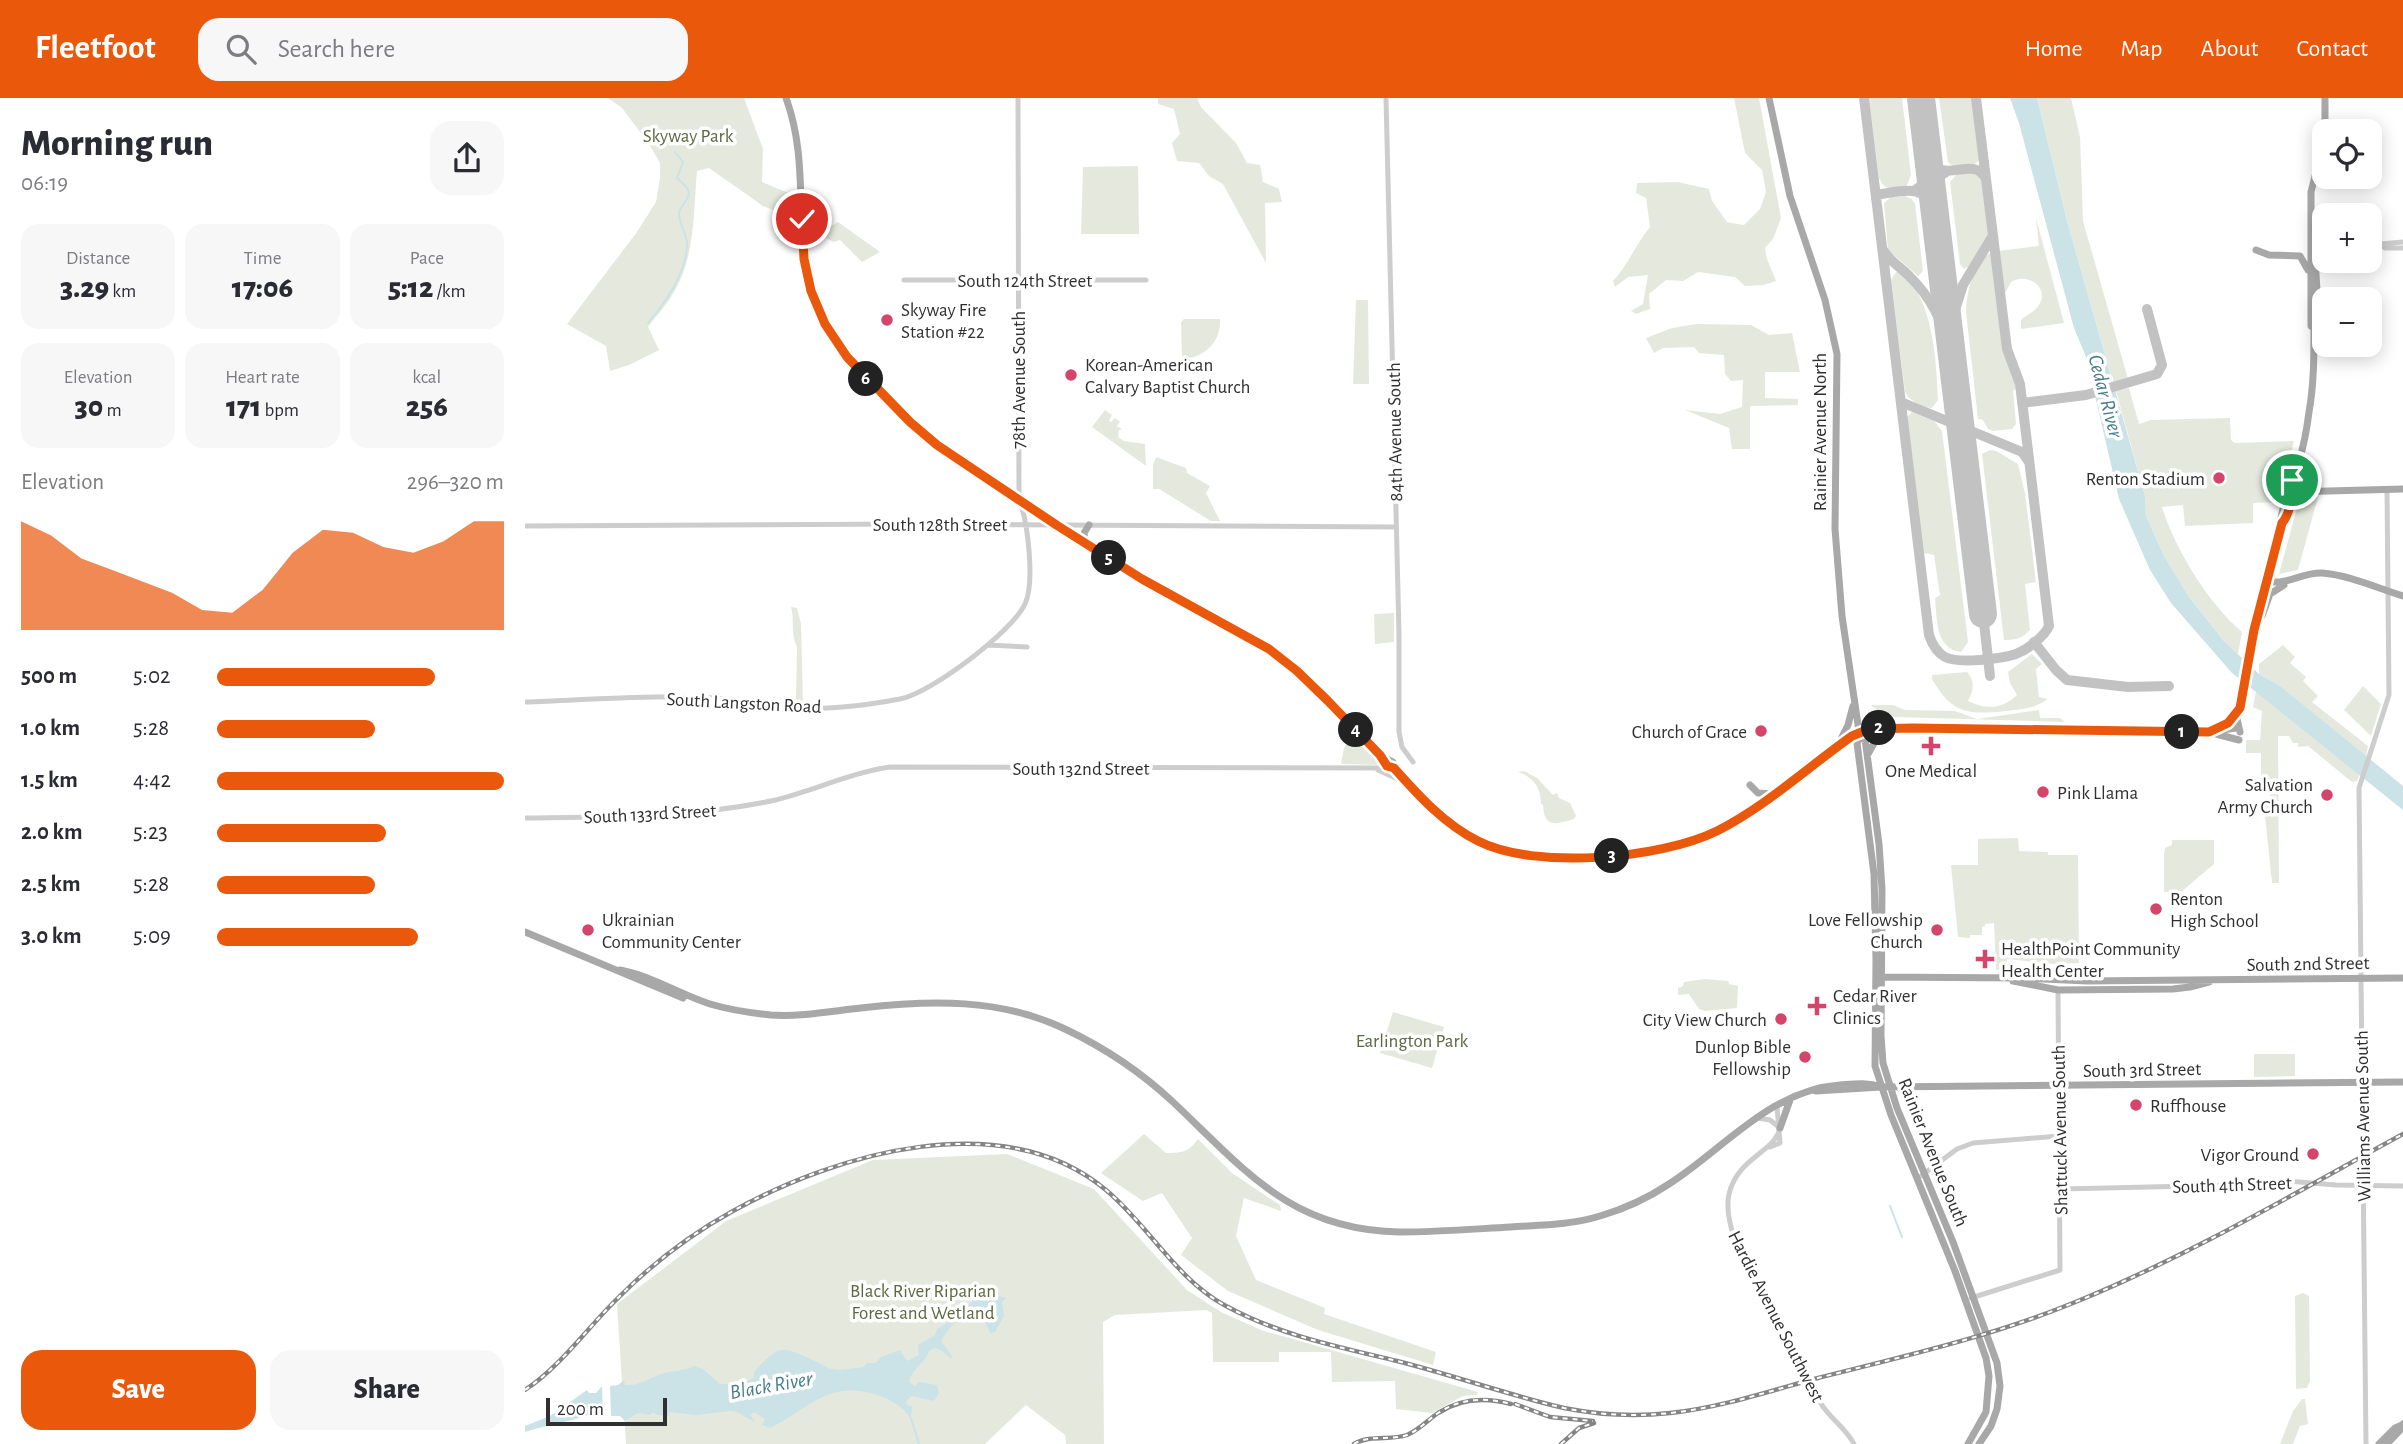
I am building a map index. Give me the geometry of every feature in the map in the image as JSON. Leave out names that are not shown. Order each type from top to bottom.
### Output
[{"type":"main road","points":[[786,98],[796,130],[799,153],[804,259],[811,291],[825,324],[865,378],[924,435],[1019,500],[1142,579],[1269,649],[1328,701],[1380,755],[1387,766],[1394,768],[1437,813],[1479,842],[1510,851],[1553,856],[1610,856],[1660,849],[1714,832],[1755,809],[1838,746],[1860,735],[1897,728],[2209,732],[2238,729]]},
{"type":"main road","name":"Rainier Avenue North","points":[[1769,98],[1790,196],[1825,300],[1836,346],[1835,520],[1840,603],[1860,735]]},
{"type":"main road","points":[[2325,98],[2325,119]]},
{"type":"main road","points":[[2312,188],[2312,327]]},
{"type":"main road","points":[[2256,250],[2269,255],[2300,256],[2310,274]]},
{"type":"main road","points":[[2238,729],[2250,650],[2282,523],[2281,517],[2285,501],[2297,482],[2312,391],[2313,357]]},
{"type":"main road","points":[[2300,466],[2300,481],[2314,491]]},
{"type":"main road","points":[[2291,492],[2403,489]]},
{"type":"main road","points":[[1086,543],[1084,533],[1090,525]]},
{"type":"main road","points":[[2267,581],[2280,583],[2311,573],[2335,575],[2403,596]]},
{"type":"main road","points":[[2250,650],[2270,594],[2276,588],[2300,577]]},
{"type":"main road","points":[[1838,746],[1848,725],[1854,698]]},
{"type":"main road","points":[[2209,732],[2228,723],[2240,708]]},
{"type":"main road","points":[[1838,746],[1849,746],[1863,756],[1876,740],[1897,728]]},
{"type":"main road","points":[[2209,732],[2220,734],[2238,729]]},
{"type":"main road","points":[[2220,734],[2238,729]]},
{"type":"main road","name":"Rainier Avenue South","points":[[1860,735],[1857,743],[1863,756],[1874,866],[1881,1054],[1897,1108],[1925,1173],[1995,1356],[2000,1379],[1999,1398],[1994,1420],[1979,1444]]},
{"type":"main road","points":[[1749,785],[1758,793],[1775,794]]},
{"type":"main road","name":"South 3rd Street","points":[[525,932],[620,970],[637,973],[710,1004],[753,1013],[794,1015],[905,1004],[964,1003],[1027,1015],[1058,1026],[1120,1060],[1171,1100],[1226,1155],[1287,1202],[1337,1223],[1404,1232],[1563,1224],[1599,1217],[1633,1204],[1670,1184],[1756,1117],[1791,1099],[1828,1086],[2403,1082]]},
{"type":"main road","name":"Rainier Avenue South","points":[[1879,977],[1875,1066],[1986,1358],[1989,1376],[1986,1412],[1968,1444]]},
{"type":"main road","name":"South 2nd Street","points":[[1879,977],[2064,981],[2403,978]]},
{"type":"main road","name":"South 2nd Street","points":[[1983,978],[2058,990],[2187,988],[2213,980]]},
{"type":"main road","points":[[1897,1108],[1901,1093],[1908,1087]]},
{"type":"main road","points":[[1780,1128],[1791,1099]]},
{"type":"main road","points":[[2379,1444],[2395,1428],[2402,1425]]},
{"type":"main road","points":[[2386,1444],[2402,1425]]},
{"type":"street","name":"78th Avenue South","points":[[988,645],[1018,615],[1026,602],[1030,585],[1027,524],[1019,500],[1018,98]]},
{"type":"street","name":"84th Avenue South","points":[[1386,98],[1399,739],[1413,762]]},
{"type":"street","points":[[2382,244],[2396,242],[2403,245]]},
{"type":"street","points":[[2382,246],[2385,248],[2403,245]]},
{"type":"street","name":"South 124th Street","points":[[904,280],[1146,280]]},
{"type":"street","name":"Williams Avenue South","points":[[2366,1444],[2359,784],[2390,690],[2387,489]]},
{"type":"street","name":"South 128th Street","points":[[525,526],[1056,524],[1396,527]]},
{"type":"street","points":[[988,645],[1027,647]]},
{"type":"street","name":"South Langston Road","points":[[525,702],[697,697],[797,708],[876,702],[909,697],[927,689],[988,645]]},
{"type":"street","name":"South 132nd Street","points":[[773,800],[859,773],[890,767],[1394,768]]},
{"type":"street","points":[[1375,769],[1406,782]]},
{"type":"street","name":"South 133rd Street","points":[[525,818],[665,816],[773,800]]},
{"type":"street","name":"Shattuck Avenue South","points":[[1974,1297],[2060,1270],[2064,1189],[2059,1136],[2058,990]]},
{"type":"street","name":"Hardie Avenue Southwest","points":[[1764,1150],[1780,1143],[1777,1106]]},
{"type":"street","points":[[1756,1117],[1770,1120],[1780,1128]]},
{"type":"street","name":"Hardie Avenue Southwest","points":[[1780,1128],[1776,1138],[1743,1166],[1733,1182],[1728,1207],[1730,1226],[1756,1284],[1805,1365],[1821,1404],[1854,1444]]},
{"type":"street","points":[[1918,1178],[1957,1149],[1973,1143],[2059,1136]]},
{"type":"street","name":"South 4th Street","points":[[2064,1189],[2236,1185],[2287,1181],[2403,1186]]},
{"type":"street","points":[[1965,1299],[1974,1297]]},
{"type":"green space","name":"Skyway Park","points":[[608,98],[744,98],[763,149],[762,182],[793,195],[794,218],[763,206],[709,168],[697,171],[692,236],[685,267],[671,297],[648,327],[659,350],[610,371],[606,346],[567,324],[637,232],[656,202],[660,163],[622,108]]},
{"type":"green space","points":[[1158,98],[1197,98],[1201,107],[1236,143],[1247,163],[1260,165],[1263,182],[1279,189],[1282,202],[1265,203],[1266,263],[1223,184],[1209,176],[1199,163],[1177,161],[1172,143],[1180,134],[1174,109],[1158,104]]},
{"type":"green space","points":[[1734,98],[1759,98],[1781,218],[1773,239],[1765,248],[1776,281],[1745,286],[1735,277],[1698,272],[1683,281],[1666,280],[1649,294],[1650,309],[1636,314],[1631,311],[1643,304],[1648,275],[1628,277],[1615,287],[1613,281],[1650,227],[1646,198],[1636,193],[1637,183],[1678,182],[1709,189],[1712,201],[1727,222],[1744,225],[1760,209],[1766,192],[1762,170],[1745,153]]},
{"type":"green space","points":[[1869,98],[1902,98],[1911,175],[1906,188],[1887,188],[1879,178]]},
{"type":"green space","points":[[1939,98],[1974,98],[1980,160],[1973,165],[1954,167],[1948,162]]},
{"type":"green space","points":[[2037,98],[2071,98],[2080,137],[2083,221],[2128,379],[2113,383],[2067,221]]},
{"type":"green space","points":[[1138,166],[1139,234],[1081,234],[1083,167]]},
{"type":"green space","points":[[1973,173],[1983,180],[1990,234],[1988,241],[1964,269],[1960,264],[1950,182],[1957,174]]},
{"type":"green space","points":[[1905,196],[1915,204],[1923,271],[1918,276],[1888,250],[1884,203],[1891,197]]},
{"type":"green space","points":[[2036,218],[2064,323],[2021,329],[2021,320],[2037,307],[2042,292],[2030,280],[2017,279],[2011,282],[2003,297],[1998,251],[2039,246]]},
{"type":"green space","points":[[838,222],[880,252],[862,262],[840,240],[834,242],[817,234]]},
{"type":"green space","points":[[1990,253],[1993,257],[2002,345],[2017,389],[2013,390],[2016,424],[2012,429],[1993,431],[1988,429],[1982,419],[1978,419],[1966,312],[1975,272]]},
{"type":"green space","points":[[1896,272],[1900,272],[1911,283],[1920,297],[1931,331],[1938,400],[1932,408],[1917,403],[1905,392],[1891,280]]},
{"type":"green space","points":[[1356,300],[1368,300],[1369,384],[1353,384]]},
{"type":"green space","points":[[1184,319],[1220,319],[1220,327],[1210,347],[1198,356],[1182,359],[1181,322]]},
{"type":"green space","points":[[1696,324],[1751,325],[1769,335],[1792,333],[1800,372],[1765,372],[1765,398],[1798,399],[1798,405],[1750,406],[1750,449],[1732,449],[1729,428],[1685,410],[1720,414],[1742,407],[1743,380],[1731,381],[1725,374],[1724,355],[1699,353],[1694,347],[1663,348],[1654,353],[1646,338],[1672,328]]},
{"type":"green space","points":[[2129,388],[2139,424],[2151,420],[2230,418],[2231,440],[2235,443],[2294,441],[2278,502],[2253,503],[2253,523],[2185,526],[2183,505],[2162,507],[2175,540],[2194,574],[2217,606],[2242,632],[2238,654],[2223,640],[2189,597],[2164,556],[2146,516],[2145,496],[2116,391]]},
{"type":"green space","points":[[1105,410],[1112,415],[1109,421],[1115,418],[1120,422],[1117,426],[1122,429],[1119,430],[1118,437],[1124,441],[1145,444],[1146,466],[1092,427]]},
{"type":"green space","points":[[1912,412],[1934,421],[1942,431],[1968,642],[1961,652],[1946,645],[1937,623],[1935,598],[1940,595],[1934,555],[1924,553],[1907,417]]},
{"type":"green space","points":[[1990,450],[2018,464],[2025,493],[2036,582],[2025,584],[2030,630],[2022,637],[2012,640],[2004,640],[1982,454]]},
{"type":"green space","points":[[1156,457],[1186,468],[1187,473],[1210,486],[1206,493],[1220,521],[1211,521],[1159,489],[1153,489],[1153,465]]},
{"type":"green space","points":[[2300,497],[2318,497],[2298,570],[2279,574]]},
{"type":"green space","points":[[791,607],[797,608],[801,624],[803,706],[782,702],[792,702],[796,698],[797,647]]},
{"type":"green space","points":[[1394,613],[1394,642],[1375,644],[1374,614]]},
{"type":"green space","points":[[2283,645],[2295,657],[2290,663],[2306,677],[2303,681],[2318,696],[2312,702],[2368,746],[2366,757],[2279,685],[2259,674],[2259,664]]},
{"type":"green space","points":[[2032,654],[2042,664],[2036,669],[2039,697],[2048,699],[2028,708],[1981,713],[1962,710],[1939,691],[1932,679],[1932,675],[1967,672],[1973,686],[1968,701],[1994,707],[2012,700],[2017,695],[2010,683],[2008,672]]},
{"type":"green space","points":[[2363,686],[2381,704],[2371,736],[2344,710]]},
{"type":"green space","points":[[2256,691],[2360,774],[2357,781],[2352,782],[2308,746],[2298,747],[2298,743],[2293,743],[2289,736],[2278,736],[2279,883],[2272,883],[2265,815],[2265,804],[2270,804],[2270,788],[2261,787],[2261,753],[2246,753],[2246,740],[2260,740],[2262,711],[2253,707]]},
{"type":"green space","points":[[1871,705],[1893,705],[1905,710],[1955,711],[1977,719],[2039,710],[2040,718],[2060,718],[2065,722],[1894,717],[1879,712]]},
{"type":"green space","points":[[1352,735],[1382,765],[1341,764],[1344,748]]},
{"type":"green space","points":[[1524,771],[1537,778],[1553,795],[1557,793],[1559,798],[1570,803],[1576,816],[1574,819],[1557,823],[1549,821],[1535,784],[1518,772]]},
{"type":"green space","points":[[2018,838],[2019,851],[2078,855],[2079,963],[2054,964],[2007,959],[2006,969],[1996,970],[1994,923],[1982,927],[1982,935],[1958,937],[1951,865],[1978,865],[1978,839]]},
{"type":"green space","points":[[2172,840],[2214,840],[2214,864],[2181,892],[2164,892],[2164,854],[2165,848],[2172,845]]},
{"type":"green space","points":[[1705,979],[1728,981],[1729,984],[1738,986],[1737,1008],[1705,1011],[1699,1009],[1689,994],[1678,995],[1678,988],[1683,986],[1684,982]]},
{"type":"green space","name":"Earlington Park","points":[[1393,1012],[1444,1027],[1432,1068],[1380,1053]]},
{"type":"green space","points":[[2254,1054],[2295,1054],[2295,1076],[2254,1077]]},
{"type":"green space","points":[[1144,1134],[1166,1153],[1185,1151],[1198,1139],[1232,1173],[1280,1205],[1281,1211],[1244,1198],[1236,1236],[1256,1280],[1325,1308],[1324,1314],[1436,1352],[1433,1365],[1318,1330],[1228,1291],[1181,1255],[1192,1238],[1162,1193],[1143,1201],[1101,1173]]},
{"type":"green space","name":"Black River Riparian Forest and Wetland","points":[[1007,1154],[1094,1189],[1187,1290],[1221,1312],[1261,1330],[1478,1392],[1477,1395],[1463,1396],[1432,1413],[1396,1409],[1395,1381],[1332,1382],[1331,1352],[1279,1352],[1279,1362],[1213,1362],[1212,1313],[1206,1310],[1115,1315],[1103,1322],[1104,1444],[1066,1444],[1065,1435],[1026,1405],[985,1444],[626,1444],[617,1304],[726,1221],[873,1160]]},
{"type":"green space","points":[[2303,1293],[2309,1296],[2310,1381],[2307,1388],[2296,1389],[2295,1296]]},
{"type":"green space","points":[[2302,1399],[2305,1399],[2308,1424],[2300,1426],[2293,1444],[2280,1444],[2293,1411]]},
{"type":"water","name":"Cedar River","points":[[2010,98],[2037,98],[2067,221],[2145,496],[2146,516],[2164,556],[2189,597],[2223,640],[2259,674],[2279,685],[2403,786],[2403,810],[2232,673],[2171,603],[2150,570],[2119,499],[2086,357],[2074,328]]},
{"type":"water","name":"Black River","points":[[988,1293],[1006,1298],[1002,1302],[1004,1316],[995,1332],[990,1333],[983,1316],[976,1311],[962,1314],[941,1341],[952,1356],[951,1359],[941,1350],[934,1348],[911,1377],[909,1382],[915,1386],[919,1382],[937,1385],[939,1393],[934,1401],[911,1396],[906,1402],[908,1406],[912,1406],[911,1419],[897,1404],[887,1399],[853,1390],[825,1396],[770,1428],[762,1425],[765,1419],[754,1412],[750,1415],[756,1423],[730,1411],[696,1415],[670,1412],[668,1416],[653,1412],[650,1415],[638,1413],[625,1421],[620,1416],[611,1416],[610,1386],[618,1385],[624,1380],[625,1385],[636,1384],[694,1366],[703,1369],[720,1384],[729,1384],[750,1380],[771,1355],[783,1350],[790,1350],[836,1370],[864,1367],[867,1363],[875,1363],[881,1357],[900,1350],[907,1361],[919,1355],[918,1345],[935,1335],[937,1329],[959,1311],[967,1308],[974,1299]]},
{"type":"water","points":[[602,1386],[603,1416],[597,1411],[525,1432],[525,1426],[550,1416],[587,1390],[589,1393],[596,1393]]},
{"type":"waterway","points":[[648,323],[674,287],[686,256],[687,241],[679,214],[689,193],[677,178],[683,162],[675,152]]},
{"type":"waterway","points":[[1890,1206],[1902,1237]]},
{"type":"waterway","points":[[911,1418],[919,1444]]},
{"type":"taxiway","points":[[1864,98],[1929,635],[1935,648],[1945,657],[1969,660],[2016,654],[2035,642],[2049,626],[2020,384],[2007,349],[1976,98]]},
{"type":"taxiway","points":[[1928,157],[1934,166],[1942,170],[1974,169],[1986,179]]},
{"type":"taxiway","points":[[1914,191],[1926,182],[1929,169]]},
{"type":"taxiway","points":[[1932,192],[1937,178],[1946,172]]},
{"type":"taxiway","points":[[1876,195],[1917,192],[1924,195],[1934,209]]},
{"type":"taxiway","points":[[1951,344],[1955,310],[1963,285],[1992,237]]},
{"type":"taxiway","points":[[1883,250],[1918,285],[1931,303],[1941,322],[1951,353]]},
{"type":"taxiway","points":[[2022,403],[2086,395],[2157,374],[2162,365],[2147,309]]},
{"type":"taxiway","points":[[1901,402],[2022,452],[2029,462]]},
{"type":"taxiway","points":[[1983,614],[1990,676]]},
{"type":"taxiway","points":[[2034,642],[2067,680],[2128,687],[2169,686]]},
{"type":"runway","points":[[1921,98],[1983,614]]},
{"type":"railway","points":[[525,1390],[551,1369],[645,1273],[717,1220],[775,1190],[821,1171],[870,1156],[920,1147],[971,1144],[1019,1149],[1065,1164],[1106,1190],[1177,1267],[1208,1295],[1267,1325],[1543,1403],[1590,1412],[1630,1415],[1688,1411],[1724,1403],[1945,1345],[2042,1315],[2115,1285],[2199,1245],[2403,1134]]},
{"type":"railway","points":[[1354,1444],[1367,1439],[1407,1435],[1455,1404],[1483,1400],[1511,1404]]},
{"type":"railway","points":[[1515,1404],[1550,1417],[1593,1421]]},
{"type":"railway","points":[[1561,1444],[1579,1428],[1594,1423]]},
{"type":"place","name":"Skyway Fire Station #22","points":[[887,320]]},
{"type":"place","name":"Korean-American Calvary Baptist Church","points":[[1071,375]]},
{"type":"place","name":"Renton Stadium","points":[[2219,478]]},
{"type":"place","name":"Church of Grace","points":[[1761,731]]},
{"type":"place","name":"One Medical","points":[[1931,746]]},
{"type":"place","name":"Pink Llama","points":[[2043,792]]},
{"type":"place","name":"Salvation Army Church","points":[[2327,795]]},
{"type":"place","name":"Renton High School","points":[[2156,909]]},
{"type":"place","name":"Ukrainian Community Center","points":[[588,930]]},
{"type":"place","name":"Love Fellowship Church","points":[[1937,930]]},
{"type":"place","name":"HealthPoint Community Health Center","points":[[1985,959]]},
{"type":"place","name":"Cedar River Clinics","points":[[1817,1006]]},
{"type":"place","name":"City View Church","points":[[1781,1019]]},
{"type":"place","name":"Dunlop Bible Fellowship","points":[[1805,1057]]},
{"type":"place","name":"Ruffhouse","points":[[2136,1105]]},
{"type":"place","name":"Vigor Ground","points":[[2313,1154]]},
{"type":"route","points":[[802,219],[804,259],[811,291],[825,324],[865,378],[924,435],[1142,579],[1269,649],[1328,701],[1380,755],[1382,761],[1394,768],[1437,813],[1479,842],[1529,855],[1610,856],[1660,849],[1693,840],[1714,832],[1755,809],[1852,736],[1869,729],[2209,732],[2220,727],[2228,723],[2240,708],[2254,630],[2282,523],[2291,503],[2289,498],[2292,480]]}]
